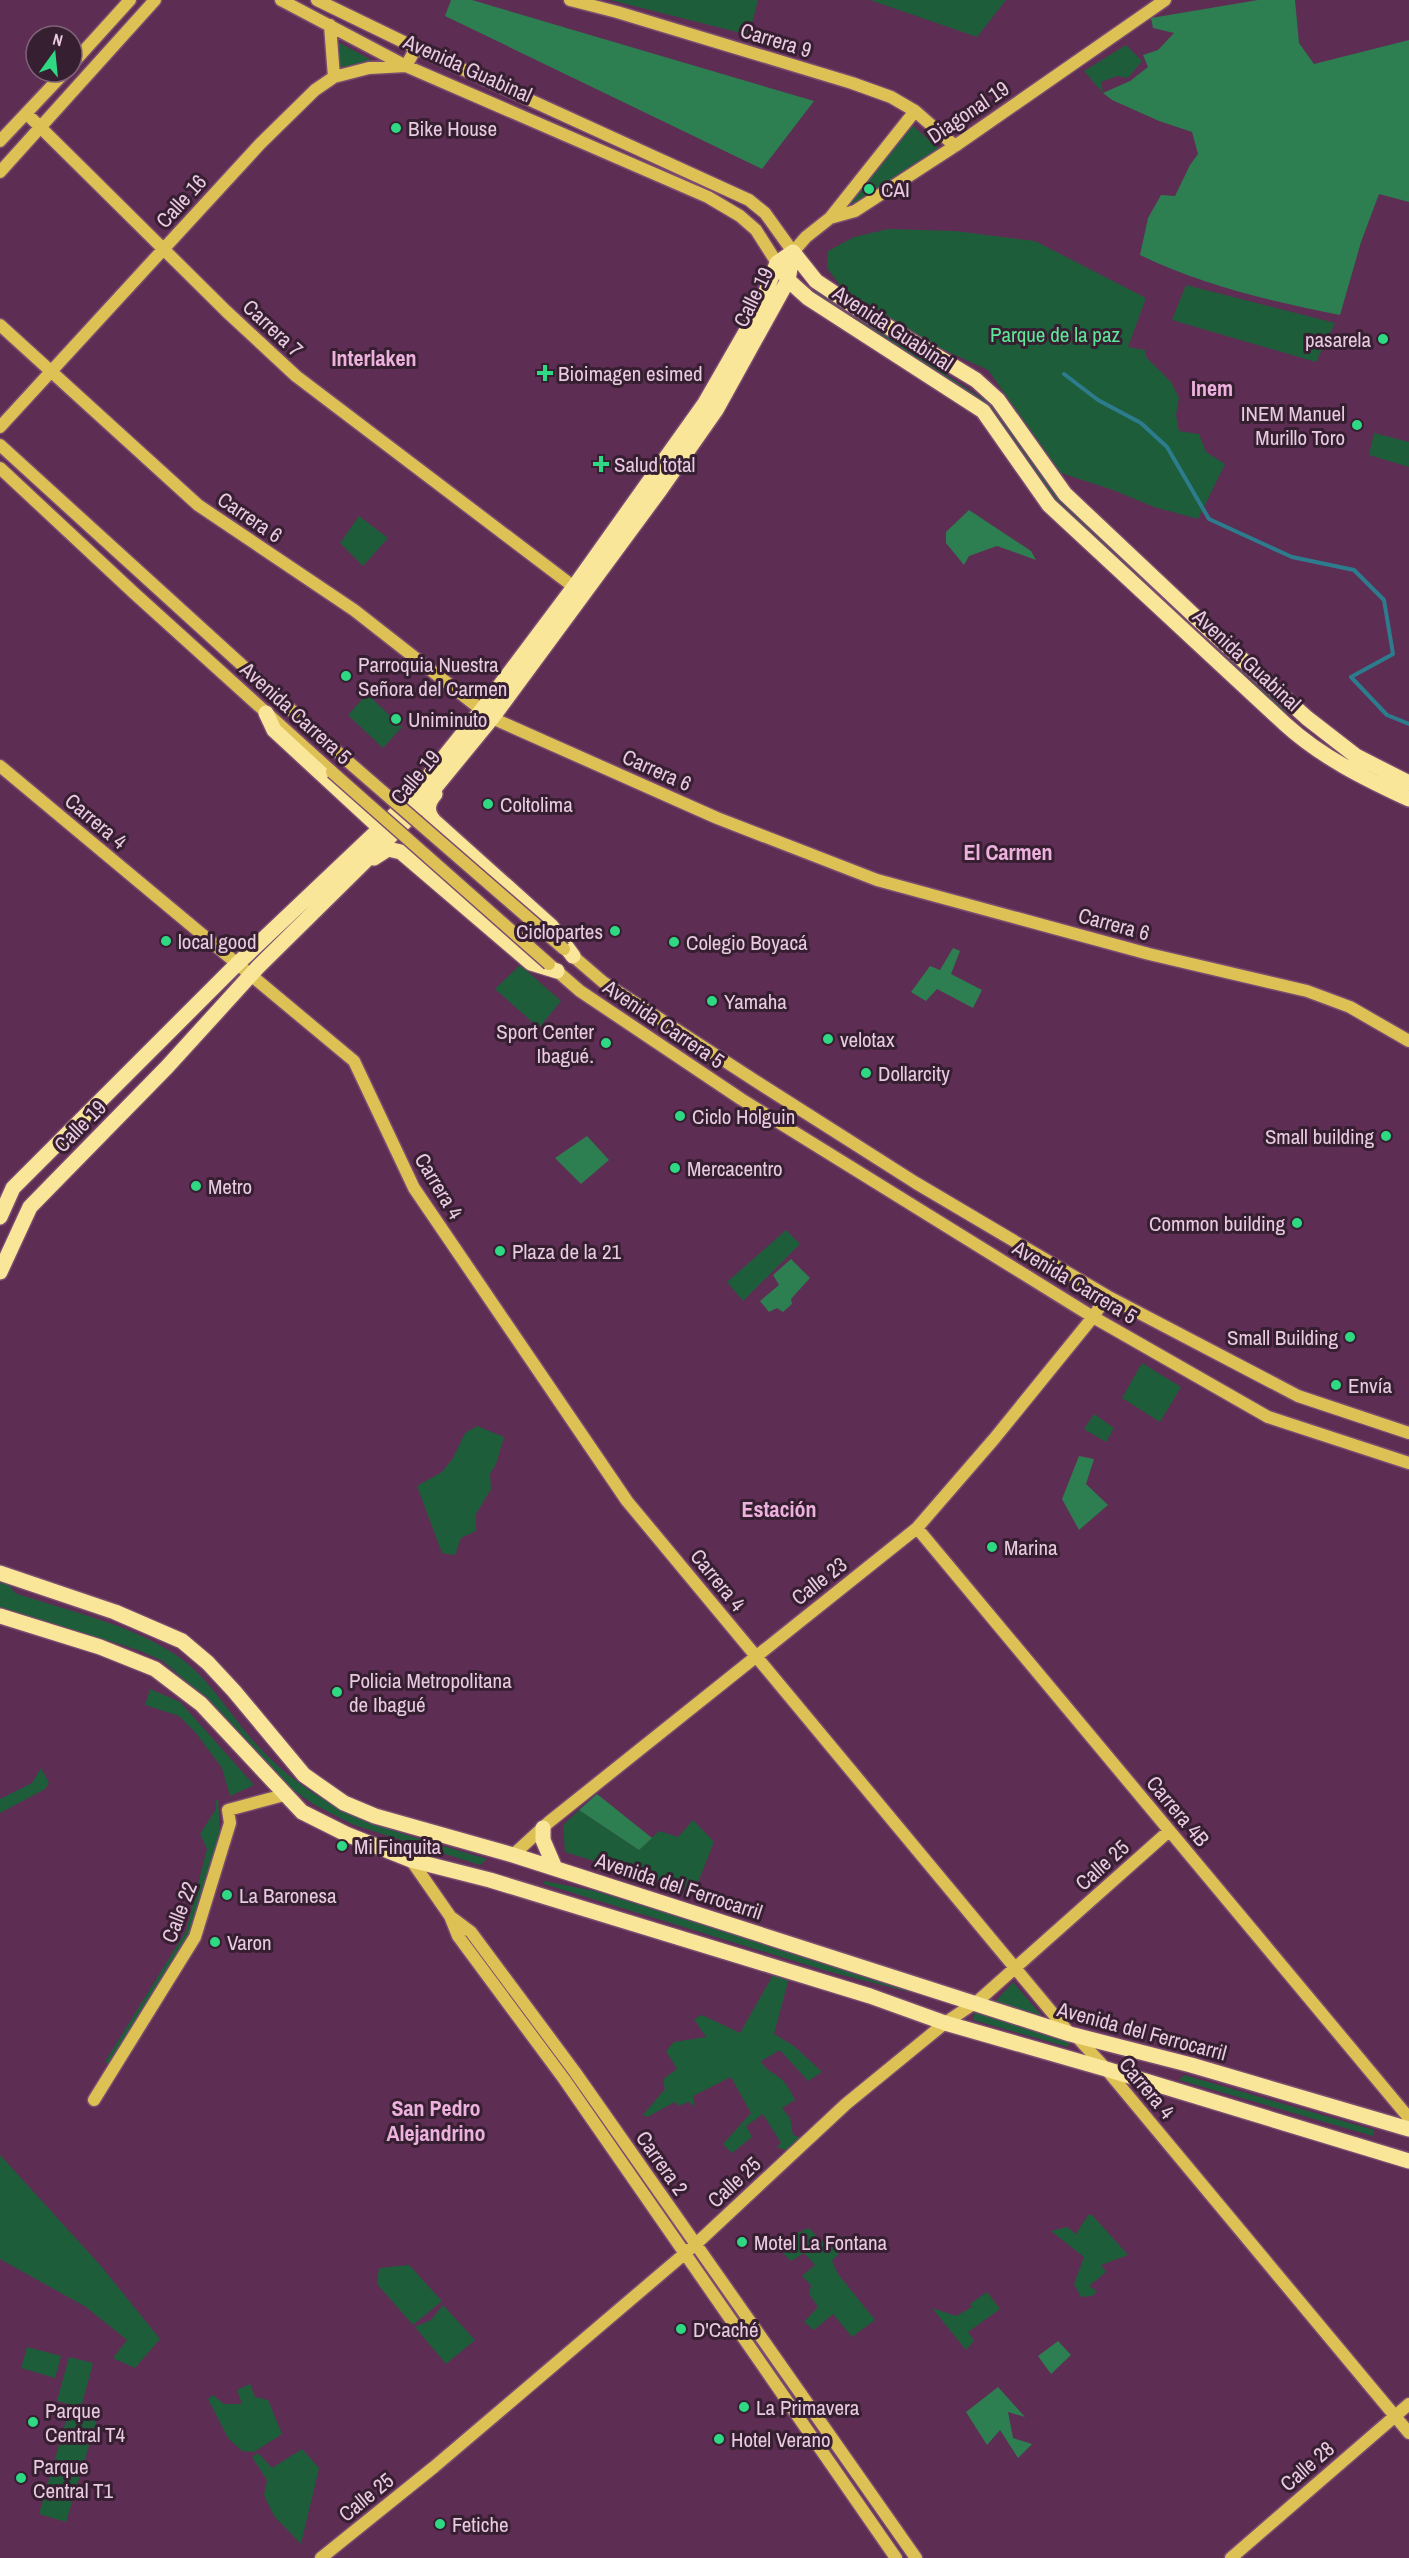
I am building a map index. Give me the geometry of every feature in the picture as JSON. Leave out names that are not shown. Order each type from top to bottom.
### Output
[{"type":"main road","points":[[84,51],[130,0]]},
{"type":"main road","points":[[0,172],[155,0]]},
{"type":"main road","name":"Avenida Guabinal","points":[[281,0],[406,66],[708,197],[740,216],[756,230],[788,280],[808,298],[983,411],[1049,505],[1285,724],[1312,746],[1361,776],[1409,800]]},
{"type":"main road","name":"Avenida Guabinal","points":[[317,0],[416,48],[749,200],[765,213],[816,281],[976,380],[998,400],[1065,494],[1195,617],[1307,718],[1356,756],[1409,783]]},
{"type":"main road","name":"Carrera 9","points":[[570,0],[852,83],[891,97],[915,111],[956,146]]},
{"type":"main road","name":"Diagonal 19","points":[[793,252],[806,237],[830,218],[855,211],[956,146],[1164,0]]},
{"type":"main road","points":[[330,25],[334,77]]},
{"type":"main road","points":[[406,66],[416,48]]},
{"type":"main road","name":"Calle 16","points":[[0,427],[260,144],[315,90],[334,77],[369,68],[406,66]]},
{"type":"main road","points":[[0,141],[53,84]]},
{"type":"main road","points":[[830,218],[844,197],[915,111]]},
{"type":"main road","name":"Carrera 7","points":[[27,114],[165,248],[226,311],[296,376],[574,587]]},
{"type":"main road","name":"Calle 19","points":[[0,1217],[13,1188],[236,965],[408,802],[487,715],[574,587],[705,404],[759,309],[777,263],[793,252]]},
{"type":"main road","name":"Calle 19","points":[[0,1272],[30,1206],[167,1067],[254,971],[415,812],[660,490],[716,410],[788,280],[793,252]]},
{"type":"main road","name":"Carrera 6","points":[[0,325],[198,506],[354,610],[487,715],[717,818],[877,880],[1149,954],[1307,992],[1350,1007],[1409,1041]]},
{"type":"main road","name":"Avenida Carrera 5","points":[[0,445],[344,758],[603,982],[916,1183],[1107,1296],[1298,1396],[1409,1433]]},
{"type":"main road","name":"Avenida Carrera 5","points":[[0,468],[266,713],[580,991],[741,1099],[1093,1317],[1268,1417],[1409,1463]]},
{"type":"main road","points":[[266,713],[273,730],[380,828]]},
{"type":"main road","points":[[487,715],[476,751],[431,798],[428,812],[434,821],[551,926],[568,952]]},
{"type":"main road","name":"Carrera 4","points":[[0,766],[236,965],[254,971],[354,1061],[414,1188],[627,1501],[1070,2034],[1078,2038],[1106,2069],[1409,2433]]},
{"type":"main road","points":[[254,971],[282,950],[377,856],[388,849],[401,852],[531,963],[553,967]]},
{"type":"main road","name":"Calle 23","points":[[513,1855],[543,1827],[917,1528],[994,1439],[1093,1317],[1107,1296]]},
{"type":"main road","name":"Carrera 4B","points":[[917,1528],[1409,2118]]},
{"type":"main road","name":"Avenida del Ferrocarril","points":[[0,1573],[116,1612],[182,1641],[208,1663],[234,1691],[304,1775],[344,1803],[375,1816],[513,1855],[1070,2034],[1191,2065],[1409,2128]]},
{"type":"main road","points":[[0,1616],[100,1647],[155,1669],[201,1704],[284,1795],[303,1812],[345,1834],[411,1860],[490,1880],[859,1992],[945,2023],[1106,2069],[1409,2161]]},
{"type":"main road","name":"Calle 22","points":[[94,2100],[195,1937],[230,1823],[228,1810],[284,1795]]},
{"type":"main road","points":[[543,1827],[543,1840],[555,1869]]},
{"type":"main road","name":"Calle 25","points":[[321,2558],[434,2467],[686,2253],[846,2104],[945,2023],[974,2003],[1169,1831]]},
{"type":"main road","name":"Carrera 2","points":[[411,1860],[450,1916],[458,1936],[564,2079],[896,2558]]},
{"type":"main road","name":"Carrera 2","points":[[450,1916],[471,1932],[575,2072],[916,2558]]},
{"type":"main road","name":"Calle 28","points":[[1231,2558],[1409,2404]]},
{"type":"green space","points":[[451,0],[472,0],[814,101],[762,169],[445,16]]},
{"type":"green space","points":[[610,0],[758,0],[749,35]]},
{"type":"green space","points":[[870,0],[1006,0],[977,37]]},
{"type":"green space","points":[[1258,0],[1295,0],[1299,43],[1314,64],[1409,40],[1409,202],[1379,194],[1361,242],[1340,315],[1213,284],[1140,255],[1148,218],[1161,195],[1175,196],[1198,154],[1192,132],[1159,121],[1112,100],[1103,93],[1130,81],[1148,67],[1143,55],[1158,50],[1174,33],[1153,28],[1151,18]]},
{"type":"green space","points":[[336,41],[375,62],[340,68]]},
{"type":"green space","points":[[1126,45],[1142,61],[1128,78],[1117,76],[1101,82],[1103,93],[1084,71]]},
{"type":"green space","points":[[913,126],[940,149],[859,204],[849,203],[866,178]]},
{"type":"green space","name":"Parque de la paz","points":[[888,229],[955,231],[1035,241],[1146,298],[1128,347],[1145,350],[1146,357],[1171,382],[1179,398],[1176,415],[1179,431],[1199,434],[1206,452],[1225,464],[1198,519],[1154,507],[1113,490],[1061,473],[988,370],[922,340],[842,288],[827,268],[828,251],[854,237]]},
{"type":"green space","points":[[1186,285],[1335,323],[1316,362],[1172,320]]},
{"type":"green space","points":[[817,290],[992,405],[1059,498],[1287,712],[1285,715],[1056,500],[988,408],[815,293]]},
{"type":"green space","points":[[1374,433],[1409,442],[1409,467],[1369,455]]},
{"type":"green space","points":[[969,510],[1031,551],[1036,560],[997,546],[969,556],[964,565],[946,543],[946,532]]},
{"type":"green space","points":[[359,516],[388,538],[363,566],[340,543]]},
{"type":"green space","points":[[367,694],[402,727],[383,748],[348,715]]},
{"type":"green space","points":[[953,948],[960,951],[951,974],[982,990],[973,1008],[937,989],[926,1001],[911,992],[930,966],[940,970]]},
{"type":"green space","points":[[520,965],[561,1001],[539,1028],[495,989]]},
{"type":"green space","points":[[587,1136],[609,1160],[581,1184],[555,1158]]},
{"type":"green space","points":[[786,1230],[800,1244],[743,1301],[727,1282]]},
{"type":"green space","points":[[791,1259],[810,1278],[791,1299],[792,1304],[783,1312],[777,1308],[769,1312],[760,1301],[779,1285],[773,1275]]},
{"type":"green space","points":[[1142,1363],[1181,1387],[1160,1422],[1122,1398]]},
{"type":"green space","points":[[1094,1414],[1114,1428],[1106,1442],[1084,1429]]},
{"type":"green space","points":[[477,1426],[504,1437],[496,1464],[490,1474],[491,1489],[476,1514],[476,1531],[461,1538],[455,1555],[442,1553],[417,1486],[442,1472],[453,1458],[465,1433]]},
{"type":"green space","points":[[1079,1456],[1094,1459],[1086,1484],[1108,1505],[1079,1530],[1062,1499]]},
{"type":"green space","points":[[0,1582],[9,1585],[15,1593],[138,1634],[176,1655],[200,1675],[258,1746],[283,1770],[309,1790],[336,1806],[393,1830],[487,1859],[480,1865],[354,1825],[313,1804],[282,1782],[252,1752],[205,1698],[163,1661],[138,1650],[0,1607]]},
{"type":"green space","points":[[150,1689],[180,1702],[254,1785],[230,1796],[222,1768],[195,1732],[179,1716],[145,1705]]},
{"type":"green space","points":[[41,1768],[49,1783],[45,1789],[0,1813],[0,1799],[32,1783]]},
{"type":"green space","points":[[597,1794],[652,1838],[639,1850],[579,1810]]},
{"type":"green space","points":[[218,1799],[220,1832],[217,1848],[190,1934],[110,2065],[105,2062],[186,1931],[207,1849],[200,1834],[216,1809]]},
{"type":"green space","points":[[579,1810],[639,1850],[659,1831],[678,1837],[693,1820],[714,1842],[694,1892],[565,1852],[563,1825]]},
{"type":"green space","points":[[544,1881],[595,1891],[910,1988],[909,1992],[827,1971],[544,1884]]},
{"type":"green space","points":[[773,1975],[789,1978],[774,2034],[794,2046],[822,2072],[808,2081],[780,2050],[761,2061],[767,2069],[787,2085],[792,2094],[795,2100],[782,2108],[790,2118],[793,2135],[802,2138],[788,2151],[777,2147],[781,2143],[763,2114],[746,2126],[752,2137],[732,2153],[723,2144],[751,2113],[731,2077],[693,2096],[695,2106],[688,2102],[679,2106],[675,2102],[647,2117],[643,2115],[665,2089],[663,2079],[677,2069],[666,2051],[674,2042],[706,2037],[694,2019],[702,2015],[740,2033]]},
{"type":"green space","points":[[1013,1982],[1047,2022],[994,2003]]},
{"type":"green space","points":[[975,2012],[1070,2041],[1068,2047],[973,2020]]},
{"type":"green space","points":[[1184,2075],[1374,2130],[1373,2136],[1179,2080]]},
{"type":"green space","points":[[0,2155],[101,2266],[160,2339],[135,2368],[113,2358],[127,2340],[86,2307],[0,2259]]},
{"type":"green space","points":[[1088,2215],[1092,2215],[1128,2255],[1101,2265],[1106,2272],[1089,2286],[1097,2291],[1092,2296],[1081,2297],[1074,2284],[1084,2257],[1051,2231],[1067,2227],[1076,2234]]},
{"type":"green space","points":[[809,2228],[822,2242],[842,2236],[850,2242],[832,2261],[838,2274],[875,2320],[852,2337],[833,2314],[814,2330],[804,2322],[818,2307],[809,2294],[811,2285],[802,2276],[815,2265],[804,2253],[791,2261],[783,2253],[797,2233]]},
{"type":"green space","points":[[409,2265],[442,2301],[413,2325],[377,2284],[379,2268]]},
{"type":"green space","points":[[987,2292],[1000,2309],[968,2332],[974,2341],[966,2350],[932,2308],[956,2316],[972,2307],[970,2304]]},
{"type":"green space","points":[[443,2305],[475,2340],[446,2364],[415,2327],[431,2320]]},
{"type":"green space","points":[[1058,2341],[1071,2355],[1051,2374],[1038,2356]]},
{"type":"green space","points":[[27,2347],[61,2356],[55,2378],[21,2368]]},
{"type":"green space","points":[[69,2357],[93,2363],[81,2407],[57,2401]]},
{"type":"green space","points":[[250,2384],[255,2397],[268,2400],[282,2434],[254,2452],[242,2451],[228,2438],[208,2399],[213,2395],[224,2404],[242,2404],[237,2390]]},
{"type":"green space","points":[[998,2387],[1025,2417],[1008,2412],[1013,2438],[1032,2444],[1018,2458],[1000,2430],[987,2445],[966,2412]]},
{"type":"green space","points":[[69,2410],[97,2419],[66,2522],[39,2514]]},
{"type":"green space","points":[[302,2449],[319,2468],[301,2544],[274,2516],[264,2495],[267,2480],[252,2457],[258,2453],[272,2468]]},
{"type":"waterway","points":[[1064,374],[1098,400],[1141,423],[1167,447],[1209,519],[1292,557],[1354,570],[1384,600],[1393,654],[1351,677],[1387,715],[1409,724]]},
{"type":"place","name":"Bike House","points":[[396,128]]},
{"type":"place","name":"CAI","points":[[869,189]]},
{"type":"place","name":"pasarela","points":[[1383,339]]},
{"type":"place","name":"Bioimagen esimed","points":[[545,373]]},
{"type":"place","name":"INEM Manuel Murillo Toro","points":[[1357,425]]},
{"type":"place","name":"Salud total","points":[[601,464]]},
{"type":"place","name":"Parroquia Nuestra Señora del Carmen","points":[[346,676]]},
{"type":"place","name":"Uniminuto","points":[[396,719]]},
{"type":"place","name":"Coltolima","points":[[488,804]]},
{"type":"place","name":"Ciclopartes","points":[[615,931]]},
{"type":"place","name":"local good","points":[[166,941]]},
{"type":"place","name":"Colegio Boyacá","points":[[674,942]]},
{"type":"place","name":"Yamaha","points":[[712,1001]]},
{"type":"place","name":"velotax","points":[[828,1039]]},
{"type":"place","name":"Sport Center Ibagué.","points":[[606,1043]]},
{"type":"place","name":"Dollarcity","points":[[866,1073]]},
{"type":"place","name":"Ciclo Holguin","points":[[680,1116]]},
{"type":"place","name":"Small building","points":[[1386,1136]]},
{"type":"place","name":"Mercacentro","points":[[675,1168]]},
{"type":"place","name":"Metro","points":[[196,1186]]},
{"type":"place","name":"Common building","points":[[1297,1223]]},
{"type":"place","name":"Plaza de la 21","points":[[500,1251]]},
{"type":"place","name":"Small Building","points":[[1350,1337]]},
{"type":"place","name":"Envía","points":[[1336,1385]]},
{"type":"place","name":"Marina","points":[[992,1547]]},
{"type":"place","name":"Policia Metropolitana de Ibagué","points":[[337,1692]]},
{"type":"place","name":"Mi Finquita","points":[[342,1846]]},
{"type":"place","name":"La Baronesa","points":[[227,1895]]},
{"type":"place","name":"Varon","points":[[215,1942]]},
{"type":"place","name":"Motel La Fontana","points":[[742,2242]]},
{"type":"place","name":"D'Caché","points":[[681,2329]]},
{"type":"place","name":"La Primavera","points":[[744,2407]]},
{"type":"place","name":"Parque Central T4","points":[[33,2422]]},
{"type":"place","name":"Hotel Verano","points":[[719,2439]]},
{"type":"place","name":"Parque Central T1","points":[[21,2478]]},
{"type":"place","name":"Fetiche","points":[[440,2524]]},
{"type":"district","name":"Interlaken","points":[[374,358]]},
{"type":"district","name":"Inem","points":[[1212,388]]},
{"type":"district","name":"El Carmen","points":[[1008,852]]},
{"type":"district","name":"Estación","points":[[779,1509]]},
{"type":"district","name":"San Pedro Alejandrino","points":[[436,2120]]}]
